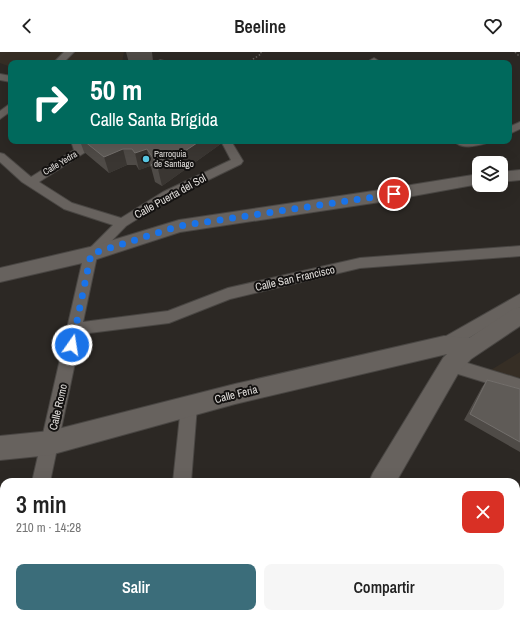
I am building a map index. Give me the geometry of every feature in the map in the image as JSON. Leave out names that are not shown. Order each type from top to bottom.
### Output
[{"type":"street","points":[[61,60],[69,52]]},
{"type":"street","points":[[0,116],[8,109]]},
{"type":"street","name":"Calle Yedra","points":[[31,182],[80,151],[77,144]]},
{"type":"street","name":"Calle Puerta del Sol","points":[[91,254],[122,223],[167,195],[238,161],[228,144]]},
{"type":"street","points":[[0,156],[31,182],[68,206],[122,223]]},
{"type":"street","points":[[508,176],[520,175]]},
{"type":"street","points":[[0,275],[91,254],[179,226],[380,196],[472,180]]},
{"type":"street","name":"Calle San Francisco","points":[[76,329],[169,318],[228,294],[360,263],[520,251]]},
{"type":"street","name":"Calle Romo","points":[[42,478],[76,329],[91,254]]},
{"type":"street","points":[[384,478],[448,355],[518,314]]},
{"type":"street","name":"Calle Feria","points":[[0,448],[50,443],[189,406],[448,355],[473,347],[518,314]]},
{"type":"street","points":[[448,355],[520,386]]},
{"type":"street","points":[[182,478],[189,406]]},
{"type":"path","points":[[252,60],[261,54],[261,52]]},
{"type":"path","points":[[515,52],[520,57]]},
{"type":"shaded area","points":[[0,52],[66,52],[57,60],[8,60],[8,66],[0,63]]},
{"type":"shaded area","points":[[73,52],[124,52],[123,60],[65,60]]},
{"type":"shaded area","points":[[520,352],[520,378],[491,370]]},
{"type":"building","points":[[88,144],[196,144],[158,169],[151,165],[155,161],[147,149],[135,153],[132,149],[123,149],[104,157]]},
{"type":"building","points":[[487,380],[520,389],[520,442],[470,414]]},
{"type":"place","name":"Parroquia de Santiago","points":[[146,159]]},
{"type":"route","points":[[72,345],[91,254],[179,226],[394,194]]}]
